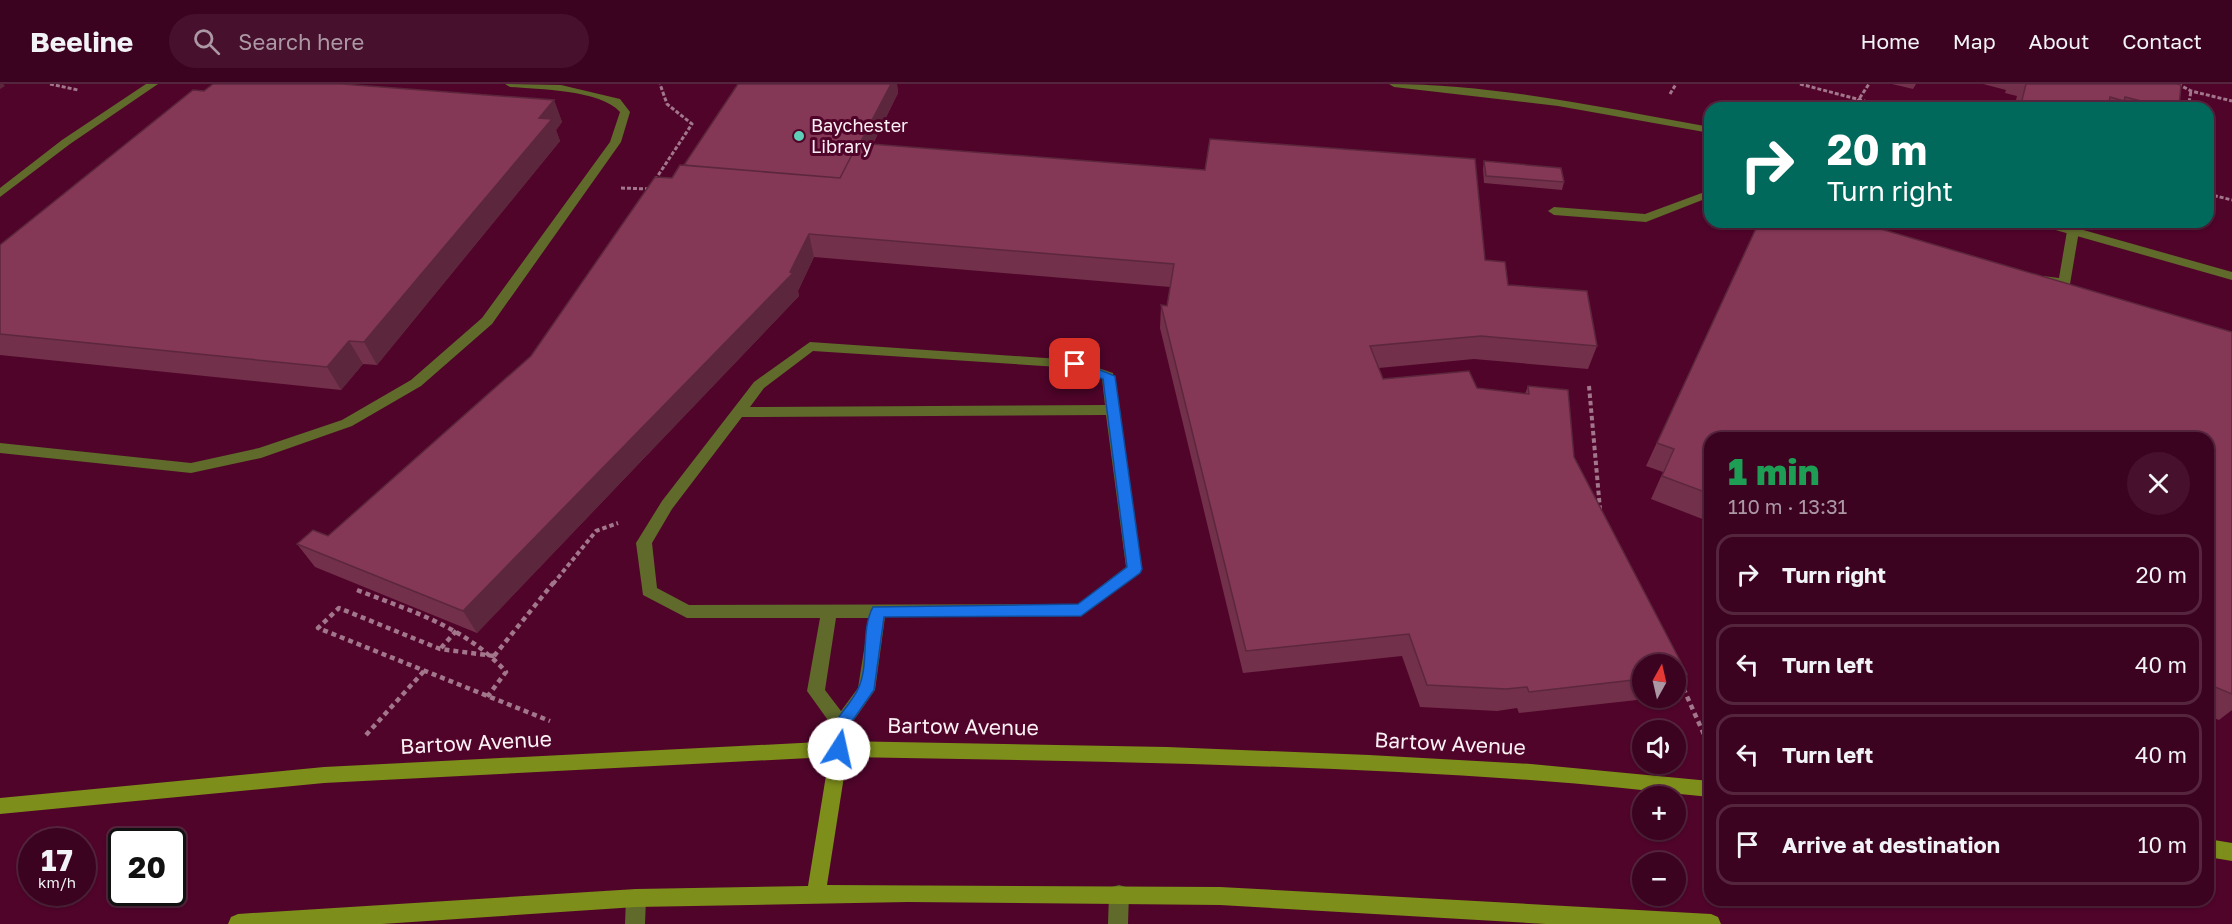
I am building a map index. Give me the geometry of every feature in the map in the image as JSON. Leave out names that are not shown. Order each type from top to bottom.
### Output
[{"type":"main road","name":"Bartow Avenue","points":[[0,806],[324,775],[839,749],[1155,754],[1369,763],[1531,772],[1704,788]]},
{"type":"main road","points":[[816,893],[839,749]]},
{"type":"main road","points":[[2214,849],[2232,852]]},
{"type":"main road","points":[[238,924],[636,898],[816,893],[1220,896],[1712,924]]},
{"type":"street","points":[[0,194],[66,142],[153,84]]},
{"type":"street","points":[[0,448],[191,468],[261,453],[347,423],[416,383],[487,321],[615,142],[625,112],[616,100],[561,88],[510,84]]},
{"type":"street","points":[[1394,84],[1558,103],[1704,129]]},
{"type":"street","points":[[1554,211],[1646,218],[1704,195]]},
{"type":"street","points":[[2063,228],[2232,276]]},
{"type":"street","points":[[2032,274],[2064,284],[2073,231]]},
{"type":"street","points":[[810,346],[1075,364],[1108,376],[1113,410],[1134,569],[1081,610],[687,612],[649,591],[644,543],[667,505],[759,385],[810,346]]},
{"type":"street","points":[[739,412],[1113,410]]},
{"type":"street","points":[[839,749],[841,725],[866,690],[878,611]]},
{"type":"street","points":[[829,612],[816,691],[841,725]]},
{"type":"street","points":[[1118,924],[1119,894]]},
{"type":"street","points":[[635,924],[636,898]]},
{"type":"path","points":[[50,84],[78,90]]},
{"type":"path","points":[[585,184],[648,190],[692,124],[668,104],[660,84]]},
{"type":"path","points":[[1800,84],[1868,102]]},
{"type":"path","points":[[1856,102],[1869,84]]},
{"type":"path","points":[[2178,84],[2191,91],[2232,101]]},
{"type":"path","points":[[2189,102],[2191,91]]},
{"type":"path","points":[[2214,196],[2232,200]]},
{"type":"path","points":[[1589,386],[1598,506],[1603,516]]},
{"type":"path","points":[[494,656],[596,531],[667,505]]},
{"type":"path","points":[[357,590],[457,630],[494,656],[506,672],[487,697]]},
{"type":"path","points":[[494,656],[440,649],[339,608],[318,628],[550,721]]},
{"type":"path","points":[[440,649],[457,630]]},
{"type":"path","points":[[366,735],[424,671]]},
{"type":"path","points":[[1686,694],[1704,734]]},
{"type":"building","points":[[213,84],[342,84],[554,100],[539,118],[552,119],[364,342],[349,341],[327,367],[0,334],[0,245],[193,90],[204,91]]},
{"type":"building","name":"Baychester Library","points":[[738,84],[891,84],[840,178],[684,165]]},
{"type":"building","points":[[2026,84],[2181,85],[2180,102],[2145,102],[2125,97],[2124,101],[2110,97],[2109,102],[2022,102]]},
{"type":"building","points":[[1210,139],[1475,159],[1485,260],[1505,262],[1508,285],[1587,291],[1597,346],[1481,336],[1370,346],[1383,379],[1469,371],[1477,388],[1529,394],[1528,386],[1568,390],[1574,457],[1677,654],[1632,654],[1632,680],[1529,692],[1527,687],[1506,689],[1427,685],[1409,634],[1246,651],[1161,305],[1167,306],[1174,264],[809,234],[790,272],[793,273],[463,611],[297,544],[313,530],[328,536],[531,356],[655,177],[672,178],[680,165],[840,178],[858,143],[1205,170]]},
{"type":"building","points":[[1484,161],[1561,168],[1564,182],[1486,176]]},
{"type":"building","points":[[1756,228],[1877,228],[2232,332],[2232,694],[2214,686],[2214,432],[1704,432],[1704,492],[1662,476],[1674,449],[1657,443]]},
{"type":"place","name":"Baychester Library","points":[[799,136]]},
{"type":"route","points":[[839,749],[841,725],[866,690],[878,611],[1081,610],[1134,569],[1108,376],[1075,364]]}]
